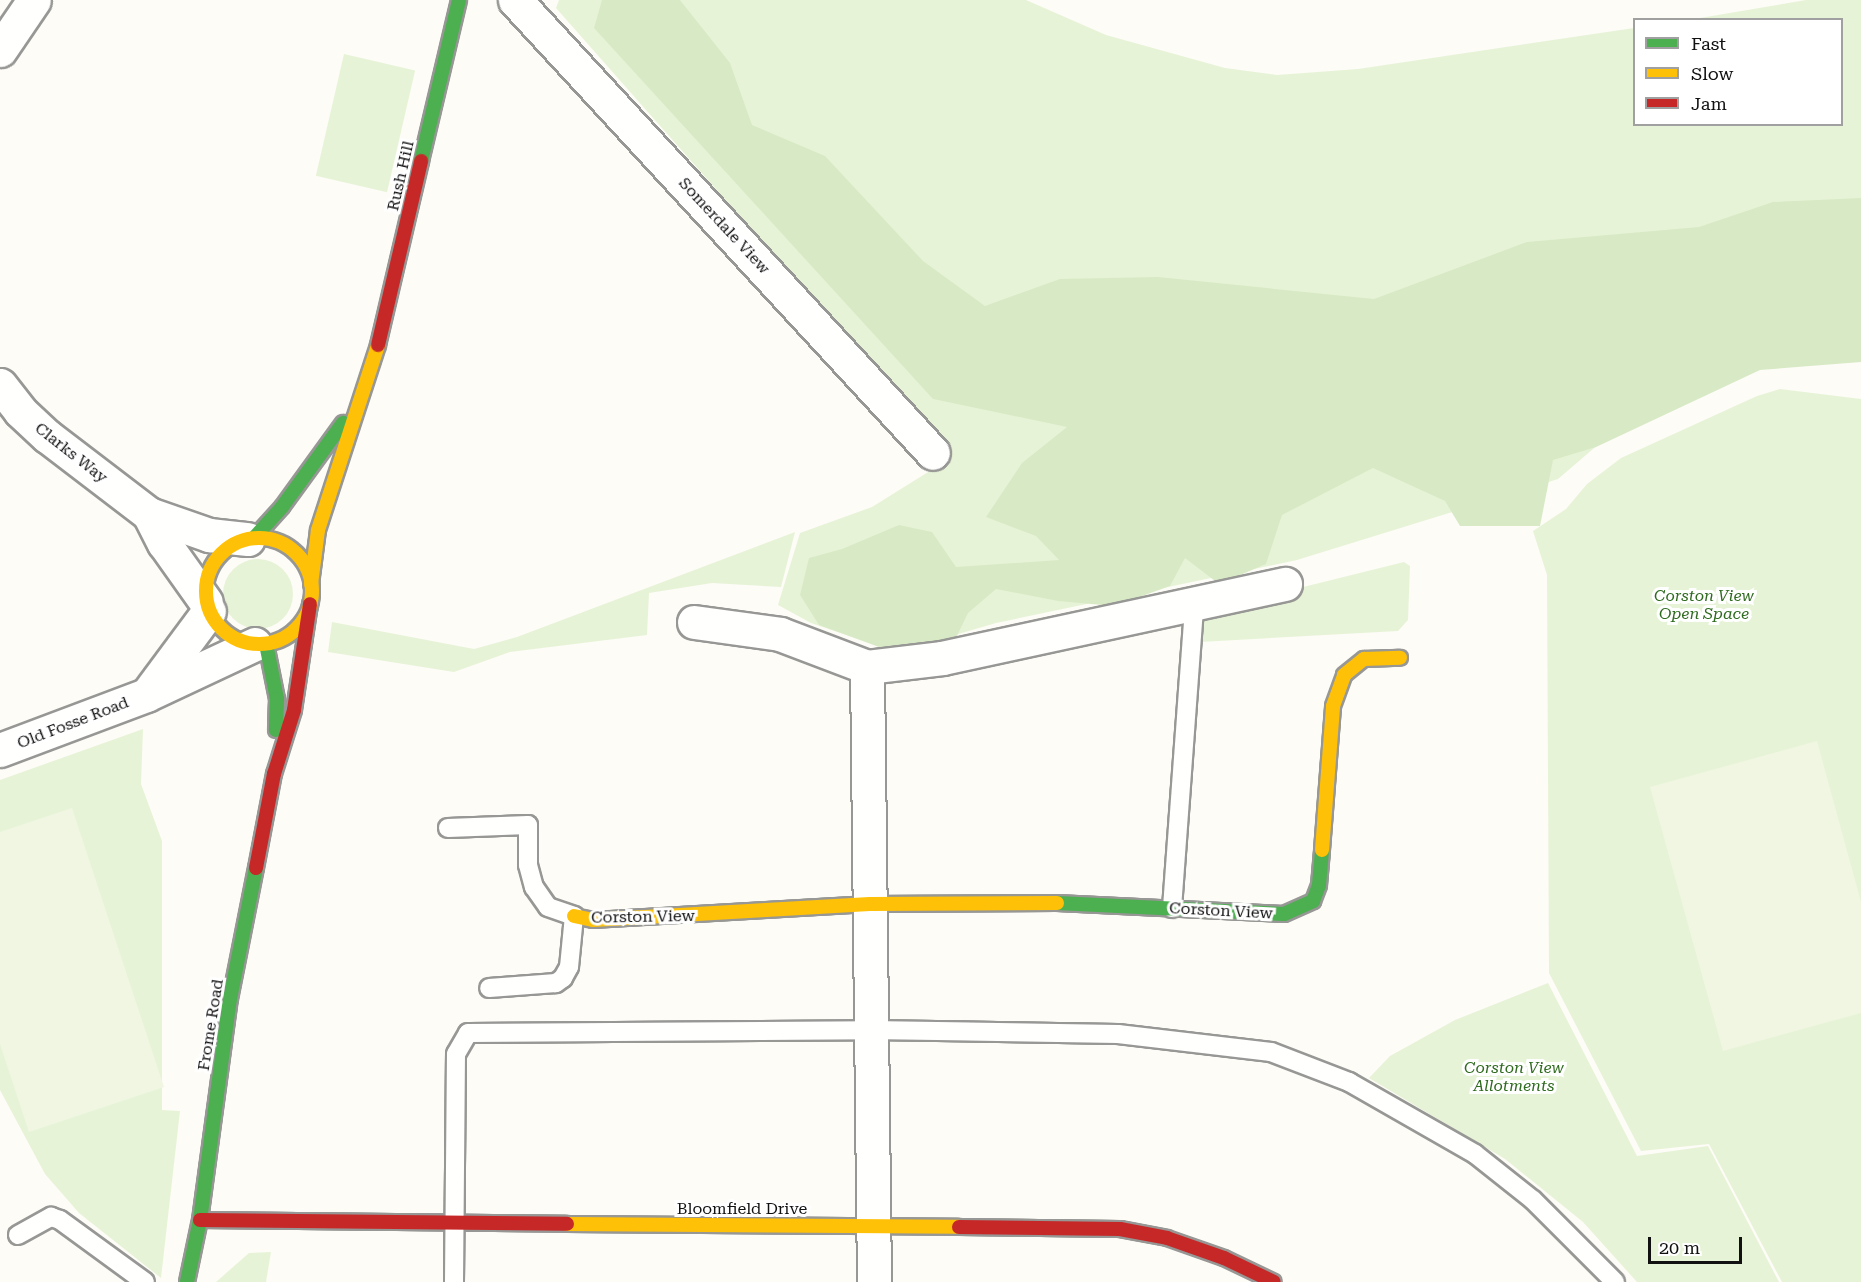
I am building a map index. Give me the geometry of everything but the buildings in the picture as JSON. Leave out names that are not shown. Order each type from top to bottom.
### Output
[{"type":"street","points":[[0,50],[34,0]]},
{"type":"street","name":"Rush Hill","points":[[311,584],[318,530],[375,359],[459,0]]},
{"type":"street","name":"Somerdale View","points":[[515,0],[933,453]]},
{"type":"street","name":"Rush Hill","points":[[251,539],[341,427],[375,359]]},
{"type":"street","name":"Clarks Way","points":[[0,385],[20,411],[47,436],[149,514],[209,535],[251,539]]},
{"type":"street","name":"Clarks Way","points":[[149,514],[164,543],[208,607]]},
{"type":"street","points":[[251,539],[285,545],[298,555],[311,584],[310,604],[294,631],[261,644],[228,634],[208,607],[208,577],[219,555],[251,539]]},
{"type":"street","points":[[694,622],[780,634],[867,667],[942,658],[1194,607],[1285,584]]},
{"type":"street","name":"Frome Road","points":[[187,1282],[200,1220],[230,999],[274,774],[294,710],[310,604]]},
{"type":"street","name":"Old Fosse Road","points":[[146,695],[187,646],[208,607]]},
{"type":"street","name":"Old Fosse Road","points":[[0,750],[146,695],[261,644]]},
{"type":"street","name":"Frome Road","points":[[261,644],[277,699],[274,774]]},
{"type":"street","name":"Corston View","points":[[574,916],[593,920],[870,904],[1016,901],[1284,914],[1313,901],[1319,885],[1333,706],[1344,675],[1364,659],[1400,658]]},
{"type":"street","points":[[867,667],[874,1282]]},
{"type":"street","name":"Bloomfield Drive","points":[[200,1220],[456,1225],[1120,1229],[1167,1238],[1224,1258],[1274,1282]]},
{"type":"lane","points":[[1172,908],[1194,607]]},
{"type":"lane","name":"Corston View","points":[[448,828],[528,825],[528,865],[534,887],[548,907],[574,916]]},
{"type":"lane","points":[[489,988],[556,983],[563,978],[569,968],[574,916]]},
{"type":"lane","points":[[454,1282],[456,1054],[468,1034],[870,1030],[1118,1034],[1271,1052],[1349,1083],[1475,1154],[1533,1200],[1615,1282]]},
{"type":"lane","points":[[18,1235],[51,1217],[60,1220],[145,1282]]},
{"type":"green space","points":[[559,0],[1026,0],[1106,35],[1225,68],[1277,75],[1358,69],[1633,28],[1633,126],[1843,126],[1843,18],[1700,18],[1806,0],[1861,0],[1861,354],[1757,362],[1614,431],[1558,479],[1517,492],[1297,560],[996,623],[897,652],[811,623],[778,605],[800,533],[872,507],[933,469],[948,452],[556,8]]},
{"type":"green space","points":[[602,0],[680,0],[730,63],[752,125],[825,156],[923,261],[985,306],[1060,279],[1158,277],[1374,299],[1527,242],[1699,227],[1773,202],[1861,198],[1861,362],[1760,370],[1596,447],[1553,460],[1540,526],[1460,526],[1445,501],[1373,468],[1282,515],[1266,564],[1219,584],[1185,558],[1170,586],[1114,606],[1058,601],[996,589],[968,613],[955,640],[879,647],[819,625],[800,595],[809,558],[842,549],[899,525],[932,532],[956,567],[1059,560],[1036,536],[986,517],[1022,463],[1067,427],[933,399],[594,28]]},
{"type":"green space","points":[[344,54],[415,70],[387,192],[316,176]]},
{"type":"green space","name":"Corston View Open Space","points":[[1780,389],[1861,399],[1861,1282],[1782,1282],[1709,1144],[1641,1151],[1549,973],[1547,575],[1533,531],[1566,509],[1587,484],[1621,458],[1757,396]]},
{"type":"green space","points":[[795,532],[781,587],[712,583],[649,593],[647,635],[510,652],[454,672],[328,652],[332,622],[474,649],[517,637]]},
{"type":"green space","points":[[258,559],[271,562],[283,569],[290,581],[293,594],[290,607],[283,619],[271,626],[258,629],[245,626],[233,619],[226,607],[223,594],[226,581],[233,569],[245,562]]},
{"type":"green space","points":[[1404,562],[1410,566],[1408,620],[1398,631],[1200,642],[1200,617],[1206,611]]},
{"type":"green space","points":[[143,729],[141,784],[162,841],[162,1110],[180,1111],[161,1278],[79,1213],[45,1174],[0,1090],[0,780]]},
{"type":"green space","points":[[1817,741],[1861,902],[1861,1013],[1723,1051],[1650,787]]},
{"type":"green space","points":[[72,808],[164,1087],[29,1132],[0,1044],[0,832]]},
{"type":"green space","name":"Corston View Allotments","points":[[1548,983],[1637,1156],[1708,1146],[1779,1282],[1637,1282],[1583,1222],[1505,1159],[1369,1078],[1390,1056],[1455,1020]]},
{"type":"green space","points":[[271,1252],[266,1282],[216,1282],[249,1253]]},
{"type":"traffic: fast","points":[[421,161],[459,0]]},
{"type":"traffic: fast","points":[[254,538],[282,507],[343,423]]},
{"type":"traffic: fast","points":[[266,644],[277,699],[276,730]]},
{"type":"traffic: fast","points":[[1057,903],[1284,914],[1313,901],[1319,885],[1322,850]]},
{"type":"traffic: fast","points":[[187,1282],[200,1220],[230,999],[256,868]]},
{"type":"traffic: slow","points":[[311,584],[318,530],[378,345]]},
{"type":"traffic: slow","points":[[259,538],[279,542],[296,554],[308,571],[312,591],[308,611],[296,628],[279,640],[259,644],[239,640],[222,628],[210,611],[206,591],[210,571],[222,554],[239,542],[259,538]]},
{"type":"traffic: slow","points":[[1322,850],[1333,706],[1344,675],[1364,659],[1400,658]]},
{"type":"traffic: slow","points":[[574,916],[593,920],[870,904],[1057,903]]},
{"type":"traffic: slow","points":[[567,1224],[959,1227]]},
{"type":"traffic: jam","points":[[378,345],[421,161]]},
{"type":"traffic: jam","points":[[256,868],[274,774],[294,710],[310,604]]},
{"type":"traffic: jam","points":[[200,1220],[567,1224]]},
{"type":"traffic: jam","points":[[959,1227],[1120,1229],[1167,1238],[1224,1258],[1274,1282]]}]
